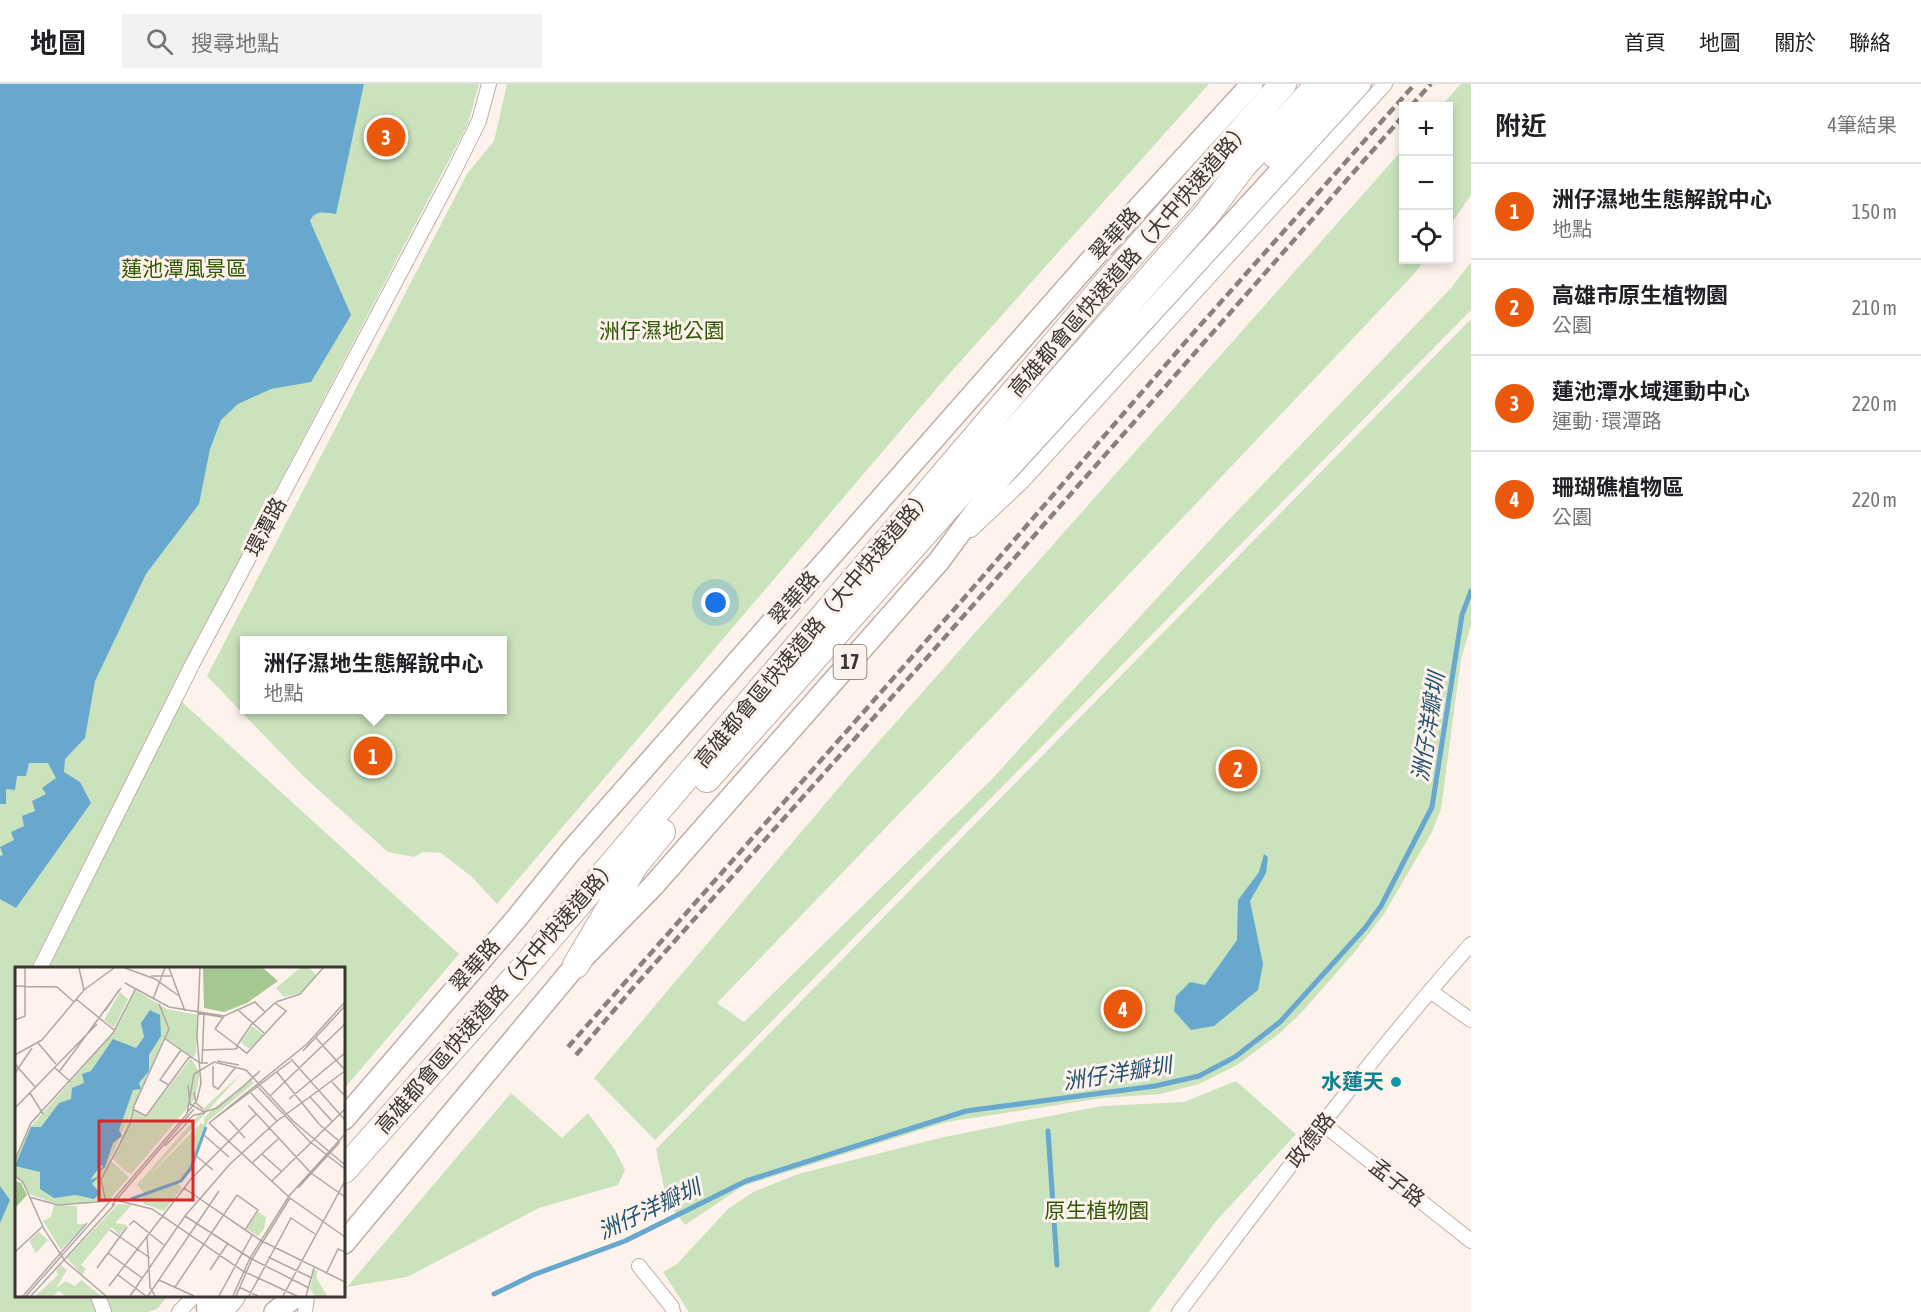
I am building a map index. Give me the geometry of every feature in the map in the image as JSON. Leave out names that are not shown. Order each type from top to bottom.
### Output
[{"type":"highway","name":"高雄都會區快速道路（大中快速道路）","points":[[345,1169],[523,969],[1096,295],[1283,84]]},
{"type":"highway","name":"高雄都會區快速道路（大中快速道路）","points":[[576,965],[635,865],[680,810],[1207,214],[1242,167],[1319,84]]},
{"type":"highway","points":[[1207,214],[1250,180],[1346,84]]},
{"type":"highway","points":[[218,1312],[231,1297]]},
{"type":"main road","name":"翠華路","points":[[345,1118],[516,919],[571,851],[1093,258],[1252,84]]},
{"type":"main road","name":"17","points":[[345,1242],[576,965],[652,886],[939,561],[1001,477],[1360,84]]},
{"type":"main road","points":[[207,1297],[208,1312]]},
{"type":"main road","points":[[275,1312],[295,1297]]},
{"type":"street","name":"環潭路","points":[[41,967],[193,663],[460,159],[479,121],[489,84]]},
{"type":"street","points":[[939,561],[1022,482],[1385,84]]},
{"type":"street","name":"政德路","points":[[1179,1312],[1323,1124],[1430,991],[1471,944]]},
{"type":"street","points":[[1430,991],[1471,1020]]},
{"type":"street","name":"孟子路","points":[[1323,1124],[1471,1241]]},
{"type":"street","points":[[639,1266],[674,1312]]},
{"type":"street","points":[[98,1297],[104,1312]]},
{"type":"street","points":[[179,1312],[193,1297]]},
{"type":"street","points":[[305,1312],[307,1297]]},
{"type":"green space","name":"蓮池潭風景區","points":[[0,84],[479,84],[468,124],[170,691],[459,954],[345,1088],[345,967],[15,967],[15,1297],[167,1297],[157,1309],[148,1312],[0,1312]]},
{"type":"green space","name":"洲仔濕地公園","points":[[507,84],[1209,84],[942,382],[497,904],[472,877],[441,853],[423,852],[414,857],[388,852],[304,777],[243,714],[507,714],[507,636],[240,636],[240,710],[207,676],[467,174],[494,141]]},
{"type":"green space","points":[[1461,84],[1471,84],[1471,195],[1453,221],[1453,102],[1445,102]]},
{"type":"green space","points":[[1399,154],[1399,264],[1422,264],[1414,274],[717,1003],[744,1022],[991,780],[1220,529],[1451,288],[1471,262],[1471,310],[655,1140],[594,1078],[851,773]]},
{"type":"green space","points":[[1471,319],[1471,625],[1461,659],[1441,809],[1432,832],[1384,914],[1353,954],[1301,1013],[1280,1033],[1237,1065],[1199,1084],[1160,1094],[1103,1098],[937,1125],[743,1186],[685,1225],[667,1202],[656,1149]]},
{"type":"green space","name":"原生植物園","points":[[1236,1081],[1296,1134],[1217,1220],[1149,1312],[689,1312],[663,1272],[677,1264],[728,1209],[753,1192],[798,1174],[940,1138],[1102,1106],[1184,1102]]},
{"type":"green space","points":[[511,1093],[562,1138],[588,1113],[615,1150],[625,1170],[618,1185],[539,1208],[407,1277],[347,1287]]},
{"type":"water","points":[[0,84],[364,84],[336,214],[318,213],[310,221],[351,315],[311,382],[271,389],[238,404],[221,420],[210,449],[199,504],[146,574],[95,681],[85,738],[65,759],[64,772],[80,782],[91,803],[16,908],[0,899],[0,856],[3,855],[0,847],[14,840],[11,832],[24,826],[22,816],[35,811],[32,801],[46,794],[42,788],[56,778],[48,763],[29,763],[26,776],[17,776],[15,790],[6,789],[6,804],[0,804]]},
{"type":"water","points":[[1264,854],[1268,857],[1266,873],[1250,901],[1263,964],[1258,990],[1214,1026],[1191,1030],[1174,1011],[1176,996],[1190,982],[1205,985],[1237,940],[1238,900],[1259,872]]},
{"type":"water","points":[[0,1186],[10,1200],[0,1223]]},
{"type":"waterway","name":"洲仔洋瓣圳","points":[[494,1294],[533,1275],[625,1241],[746,1181],[966,1111],[1155,1086],[1199,1076],[1235,1057],[1280,1022],[1365,928],[1381,906],[1432,807],[1462,615],[1471,591]]},
{"type":"waterway","points":[[1048,1131],[1057,1265]]},
{"type":"railway","points":[[568,1047],[965,597],[1188,339],[1415,84]]},
{"type":"railway","points":[[1415,102],[1431,84]]},
{"type":"railway","points":[[576,1055],[1399,121]]},
{"type":"place","name":"蓮池潭水域運動中心","points":[[386,137]]},
{"type":"place","name":"洲仔濕地生態解說中心","points":[[373,756]]},
{"type":"place","name":"高雄市原生植物園","points":[[1238,769]]},
{"type":"place","name":"珊瑚礁植物區","points":[[1123,1009]]},
{"type":"place","name":"水蓮天","points":[[1396,1082]]}]
